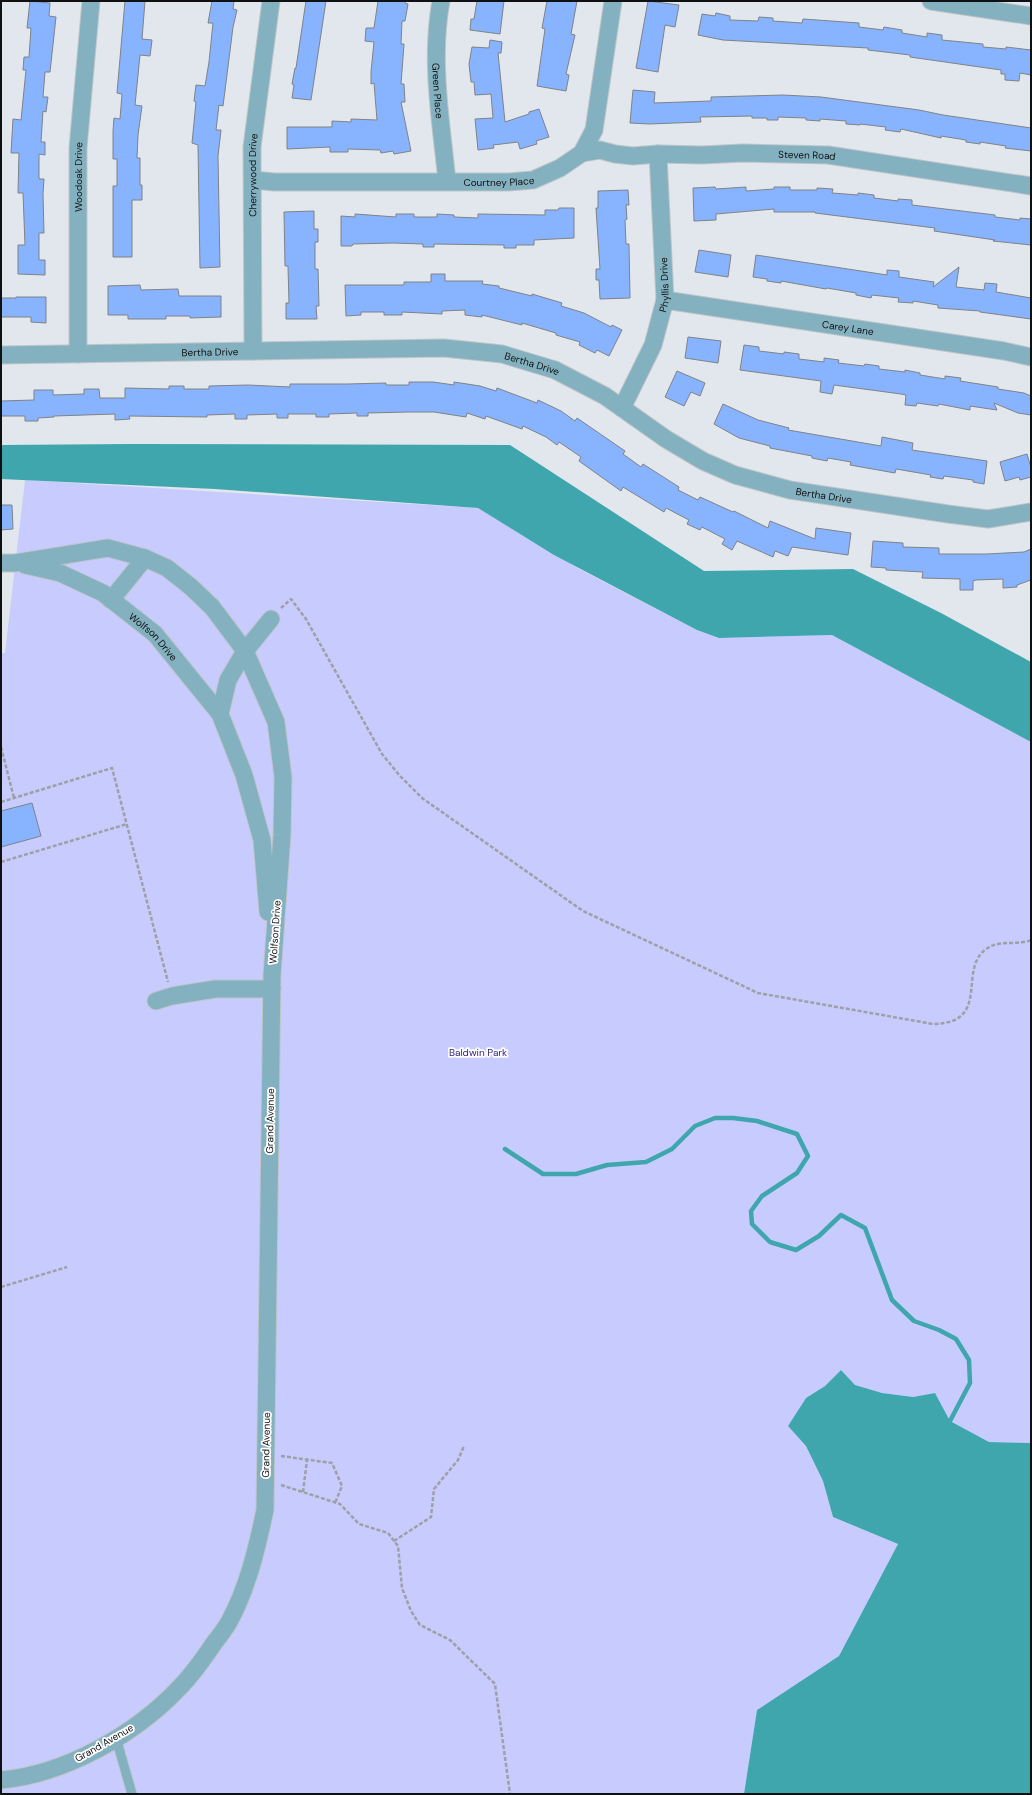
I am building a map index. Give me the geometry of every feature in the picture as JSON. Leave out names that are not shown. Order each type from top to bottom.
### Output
[{"type":"street","name":"Woodoak Drive","points":[[78,354],[78,148],[91,1]]},
{"type":"street","name":"Cherrywood Drive","points":[[253,351],[252,147],[254,120],[271,1]]},
{"type":"street","name":"Green Place","points":[[440,1],[436,53],[437,80],[447,181]]},
{"type":"street","name":"Courtney Place","points":[[253,180],[275,182],[508,182],[533,180],[560,168],[582,153],[594,130],[613,1]]},
{"type":"street","points":[[931,1],[1031,16]]},
{"type":"street","name":"Steven Road","points":[[582,153],[600,150],[615,154],[633,156],[658,154],[702,156],[743,153],[828,155],[1031,186]]},
{"type":"street","name":"Phyllis Drive","points":[[622,408],[653,345],[665,300],[658,154]]},
{"type":"street","name":"Carey Lane","points":[[665,300],[1004,351],[1031,357]]},
{"type":"street","name":"Bertha Drive","points":[[1,355],[444,348],[502,354],[555,370],[605,396],[666,439],[703,461],[735,475],[790,490],[948,514],[988,518],[1031,512]]},
{"type":"street","name":"Wolfson Drive","points":[[8,563],[108,548],[145,558],[168,568],[191,587],[212,607],[245,651],[276,722],[283,777],[282,835],[272,982]]},
{"type":"street","points":[[111,600],[145,558]]},
{"type":"street","name":"Wolfson Drive","points":[[8,563],[60,573],[103,593],[155,634],[220,714],[244,775],[262,840],[272,982]]},
{"type":"street","points":[[220,714],[228,680],[245,651],[271,618]]},
{"type":"street","points":[[164,999],[215,988],[272,982]]},
{"type":"street","name":"Grand Avenue","points":[[1,1780],[40,1773],[73,1762],[116,1738],[165,1702],[181,1686],[229,1623],[244,1590],[265,1510],[272,982]]},
{"type":"lane","points":[[116,1738],[132,1794]]},
{"type":"path","points":[[271,618],[291,598],[306,618],[382,754],[400,776],[422,798],[583,911],[758,992],[925,1023],[942,1024],[954,1020],[962,1014],[970,1004],[973,968],[975,961],[980,954],[995,944],[1031,940]]},
{"type":"path","points":[[1,747],[14,798]]},
{"type":"path","points":[[1,802],[112,768],[127,824],[164,999]]},
{"type":"path","points":[[1,862],[127,824]]},
{"type":"path","points":[[1,1287],[67,1267]]},
{"type":"path","points":[[394,1541],[431,1517],[434,1489],[458,1460],[464,1446]]},
{"type":"path","points":[[266,1453],[332,1463],[342,1486],[335,1503]]},
{"type":"path","points":[[303,1492],[307,1460]]},
{"type":"path","points":[[266,1480],[340,1504],[359,1524],[388,1533],[398,1546],[402,1588],[411,1611],[420,1625],[450,1640],[496,1684],[510,1794]]},
{"type":"green space","name":"Baldwin Park","points":[[25,480],[478,508],[581,570],[697,630],[719,638],[832,635],[1031,742],[1031,1443],[989,1442],[950,1421],[935,1393],[913,1397],[882,1393],[855,1385],[841,1370],[825,1386],[806,1398],[788,1426],[806,1446],[823,1481],[833,1517],[898,1544],[839,1656],[757,1710],[744,1794],[1,1794],[1,653],[5,653]]},
{"type":"shaded area","points":[[1,445],[510,445],[704,571],[853,569],[941,613],[1031,662],[1031,742],[832,635],[719,638],[697,630],[554,555],[478,508],[215,489],[1,479]]},
{"type":"shaded area","points":[[841,1370],[855,1385],[882,1393],[913,1397],[935,1393],[950,1421],[989,1442],[1031,1443],[1031,1794],[744,1794],[757,1710],[839,1656],[898,1544],[833,1517],[823,1481],[806,1446],[788,1426],[806,1398],[825,1386]]},
{"type":"building","points":[[30,1],[50,3],[49,16],[56,17],[50,72],[45,72],[43,97],[48,97],[46,112],[43,111],[41,142],[45,142],[45,155],[39,154],[39,179],[44,179],[44,233],[39,233],[39,260],[45,260],[45,275],[18,274],[18,245],[25,245],[23,193],[18,193],[19,153],[11,153],[13,119],[21,120],[26,70],[23,70],[24,57],[29,57],[31,28],[27,28]]},
{"type":"building","points":[[125,1],[145,1],[142,39],[152,40],[150,56],[140,55],[135,105],[142,106],[138,135],[137,158],[140,158],[140,185],[142,185],[142,200],[132,200],[132,257],[113,257],[113,186],[117,186],[117,159],[113,159],[113,131],[114,118],[120,119],[122,94],[117,93]]},
{"type":"building","points":[[212,1],[234,1],[233,9],[237,10],[233,27],[223,106],[219,105],[216,130],[221,130],[218,156],[220,267],[200,268],[198,145],[192,143],[196,85],[205,86],[209,62],[213,23],[208,23]]},
{"type":"building","points":[[306,1],[326,1],[311,100],[292,98],[294,85],[292,84],[296,68]]},
{"type":"building","points":[[378,1],[405,1],[405,3],[408,4],[405,21],[402,21],[401,44],[404,44],[401,84],[404,84],[405,102],[401,102],[411,151],[394,154],[393,151],[381,153],[380,150],[348,149],[348,152],[330,152],[330,147],[287,149],[287,127],[332,127],[332,121],[351,122],[351,119],[377,120],[374,83],[371,84],[374,42],[365,41],[366,28],[374,28]]},
{"type":"building","points":[[477,1],[504,1],[500,34],[470,30],[471,19],[474,19]]},
{"type":"building","points":[[547,1],[577,1],[571,34],[575,35],[566,74],[569,75],[566,91],[537,86],[545,29],[542,28]]},
{"type":"building","points":[[648,1],[679,5],[675,27],[665,25],[658,72],[636,68]]},
{"type":"building","points":[[716,13],[730,16],[730,20],[758,21],[759,17],[773,18],[773,21],[802,23],[803,19],[859,23],[859,27],[883,30],[884,27],[902,30],[902,33],[927,37],[927,33],[942,35],[942,40],[983,44],[983,47],[1006,49],[1006,47],[1031,50],[1031,75],[1020,73],[1019,81],[1005,80],[1005,74],[1001,74],[1001,70],[910,57],[910,55],[868,50],[868,48],[723,40],[698,35],[702,14],[715,16]]},
{"type":"building","points":[[490,40],[502,42],[501,53],[498,53],[505,122],[539,109],[549,137],[536,141],[537,144],[520,149],[518,142],[493,145],[494,148],[478,150],[475,119],[493,118],[491,94],[475,95],[474,82],[471,82],[469,64],[472,47],[489,48]]},
{"type":"building","points":[[633,90],[655,92],[654,103],[711,101],[711,97],[783,95],[821,97],[919,110],[1031,128],[1031,151],[1005,148],[1006,146],[980,142],[980,144],[966,142],[966,140],[941,136],[941,138],[901,129],[900,132],[885,130],[886,127],[846,124],[846,121],[820,119],[820,121],[806,120],[806,118],[778,117],[778,120],[767,120],[767,118],[752,118],[752,116],[700,117],[701,122],[649,124],[630,123]]},
{"type":"building","points":[[715,187],[716,189],[746,187],[746,191],[774,189],[774,187],[790,187],[790,190],[817,190],[817,188],[833,189],[832,193],[858,195],[858,193],[874,195],[874,198],[898,201],[898,199],[912,200],[912,205],[995,215],[995,217],[1020,220],[1020,218],[1031,219],[1031,245],[993,241],[995,240],[934,231],[935,228],[815,212],[774,212],[774,209],[716,214],[716,220],[694,221],[693,188]]},
{"type":"building","points":[[628,190],[629,205],[626,205],[627,219],[625,220],[626,244],[629,244],[630,298],[600,299],[599,280],[596,280],[596,269],[600,269],[596,208],[598,208],[598,191]]},
{"type":"building","points":[[559,208],[574,208],[574,238],[534,240],[534,245],[516,245],[516,248],[504,248],[504,245],[434,244],[434,247],[423,247],[423,244],[393,243],[353,244],[352,246],[341,246],[341,216],[355,217],[355,214],[396,217],[396,214],[414,214],[414,217],[437,217],[437,214],[454,215],[454,217],[478,218],[478,214],[545,215],[545,210],[558,210]]},
{"type":"building","points":[[314,211],[314,229],[318,229],[318,242],[315,242],[315,269],[318,269],[319,306],[316,306],[317,319],[286,319],[286,303],[289,303],[288,266],[285,266],[284,212]]},
{"type":"building","points":[[699,250],[731,255],[728,277],[695,272]]},
{"type":"building","points":[[756,255],[887,275],[887,270],[899,271],[899,277],[934,282],[933,287],[959,267],[956,287],[984,290],[985,283],[997,284],[996,292],[1031,298],[1031,319],[980,311],[938,308],[938,305],[913,301],[913,303],[898,302],[899,298],[872,295],[871,298],[856,295],[856,293],[827,288],[781,281],[781,283],[767,281],[767,279],[753,277]]},
{"type":"building","points":[[431,274],[445,274],[445,281],[483,281],[482,284],[499,286],[499,288],[532,296],[532,294],[562,303],[561,306],[584,313],[611,327],[612,325],[622,330],[609,356],[597,350],[595,353],[579,345],[580,342],[556,335],[556,333],[522,323],[522,325],[482,315],[482,317],[465,315],[465,310],[442,311],[442,314],[402,312],[402,315],[384,315],[384,312],[361,312],[361,315],[346,316],[345,285],[404,285],[404,282],[431,282]]},
{"type":"building","points":[[140,285],[141,290],[178,289],[179,296],[221,296],[221,317],[190,318],[190,316],[166,316],[166,319],[128,319],[128,315],[108,315],[108,286]]},
{"type":"building","points":[[46,297],[46,323],[31,322],[31,317],[1,317],[1,298]]},
{"type":"building","points":[[688,337],[721,341],[718,363],[685,358]]},
{"type":"building","points":[[744,345],[759,347],[759,351],[799,354],[799,359],[824,362],[824,358],[839,360],[838,363],[879,366],[879,369],[905,372],[905,370],[920,373],[920,375],[945,379],[945,376],[961,378],[960,381],[1024,393],[1031,396],[1031,415],[1018,413],[994,403],[997,410],[970,406],[970,410],[939,404],[938,406],[917,403],[916,406],[905,405],[906,395],[834,385],[832,394],[820,392],[821,381],[740,370]]},
{"type":"building","points":[[677,371],[705,383],[700,396],[691,392],[684,406],[665,397]]},
{"type":"building","points":[[409,382],[433,382],[454,385],[454,382],[480,386],[496,391],[497,388],[537,403],[538,400],[561,411],[575,421],[577,418],[625,451],[623,454],[641,467],[643,464],[679,487],[678,490],[698,500],[700,497],[733,512],[734,511],[768,528],[770,521],[815,539],[816,528],[851,533],[848,555],[792,547],[788,556],[775,551],[773,557],[737,541],[732,550],[722,544],[725,539],[702,527],[700,530],[687,524],[689,520],[666,508],[664,512],[623,487],[621,491],[579,461],[581,457],[559,442],[557,445],[546,437],[523,426],[522,429],[486,416],[485,419],[467,413],[466,417],[434,412],[408,412],[368,413],[368,416],[357,416],[357,413],[329,414],[329,417],[316,417],[316,414],[288,414],[288,418],[277,418],[277,414],[247,415],[247,419],[235,419],[235,414],[207,415],[207,417],[129,416],[130,419],[115,420],[115,414],[54,416],[38,418],[38,421],[25,421],[25,416],[1,416],[1,401],[34,400],[34,390],[53,390],[53,395],[84,394],[84,389],[99,389],[100,398],[125,398],[125,388],[169,389],[169,386],[184,386],[184,389],[209,389],[209,386],[248,385],[290,387],[290,384],[386,383],[386,385],[409,385]]},
{"type":"building","points":[[723,404],[758,420],[789,428],[788,430],[881,446],[882,437],[913,443],[912,450],[987,461],[984,484],[973,482],[973,480],[944,476],[943,479],[930,477],[931,475],[896,469],[895,473],[850,465],[851,462],[828,458],[827,461],[812,458],[812,456],[770,448],[770,446],[739,438],[714,424]]},
{"type":"building","points":[[1027,454],[1031,468],[1031,477],[1020,480],[1019,477],[1005,481],[1000,462]]},
{"type":"building","points":[[1,505],[12,505],[13,529],[1,530]]},
{"type":"building","points":[[873,541],[903,543],[903,547],[939,548],[939,554],[1024,552],[1031,549],[1031,580],[1017,585],[1017,587],[1003,588],[1003,579],[976,580],[973,581],[973,590],[960,590],[960,579],[922,578],[923,572],[886,570],[886,568],[871,567]]},
{"type":"building","points":[[32,803],[41,836],[1,847],[1,811]]},
{"type":"waterway","points":[[505,1149],[543,1174],[576,1174],[607,1165],[646,1162],[672,1149],[695,1126],[715,1118],[733,1118],[757,1121],[797,1134],[808,1156],[797,1173],[762,1196],[751,1211],[752,1224],[770,1242],[796,1250],[819,1236],[841,1215],[865,1228],[892,1300],[914,1321],[939,1330],[956,1339],[969,1360],[970,1383],[950,1421]]}]
